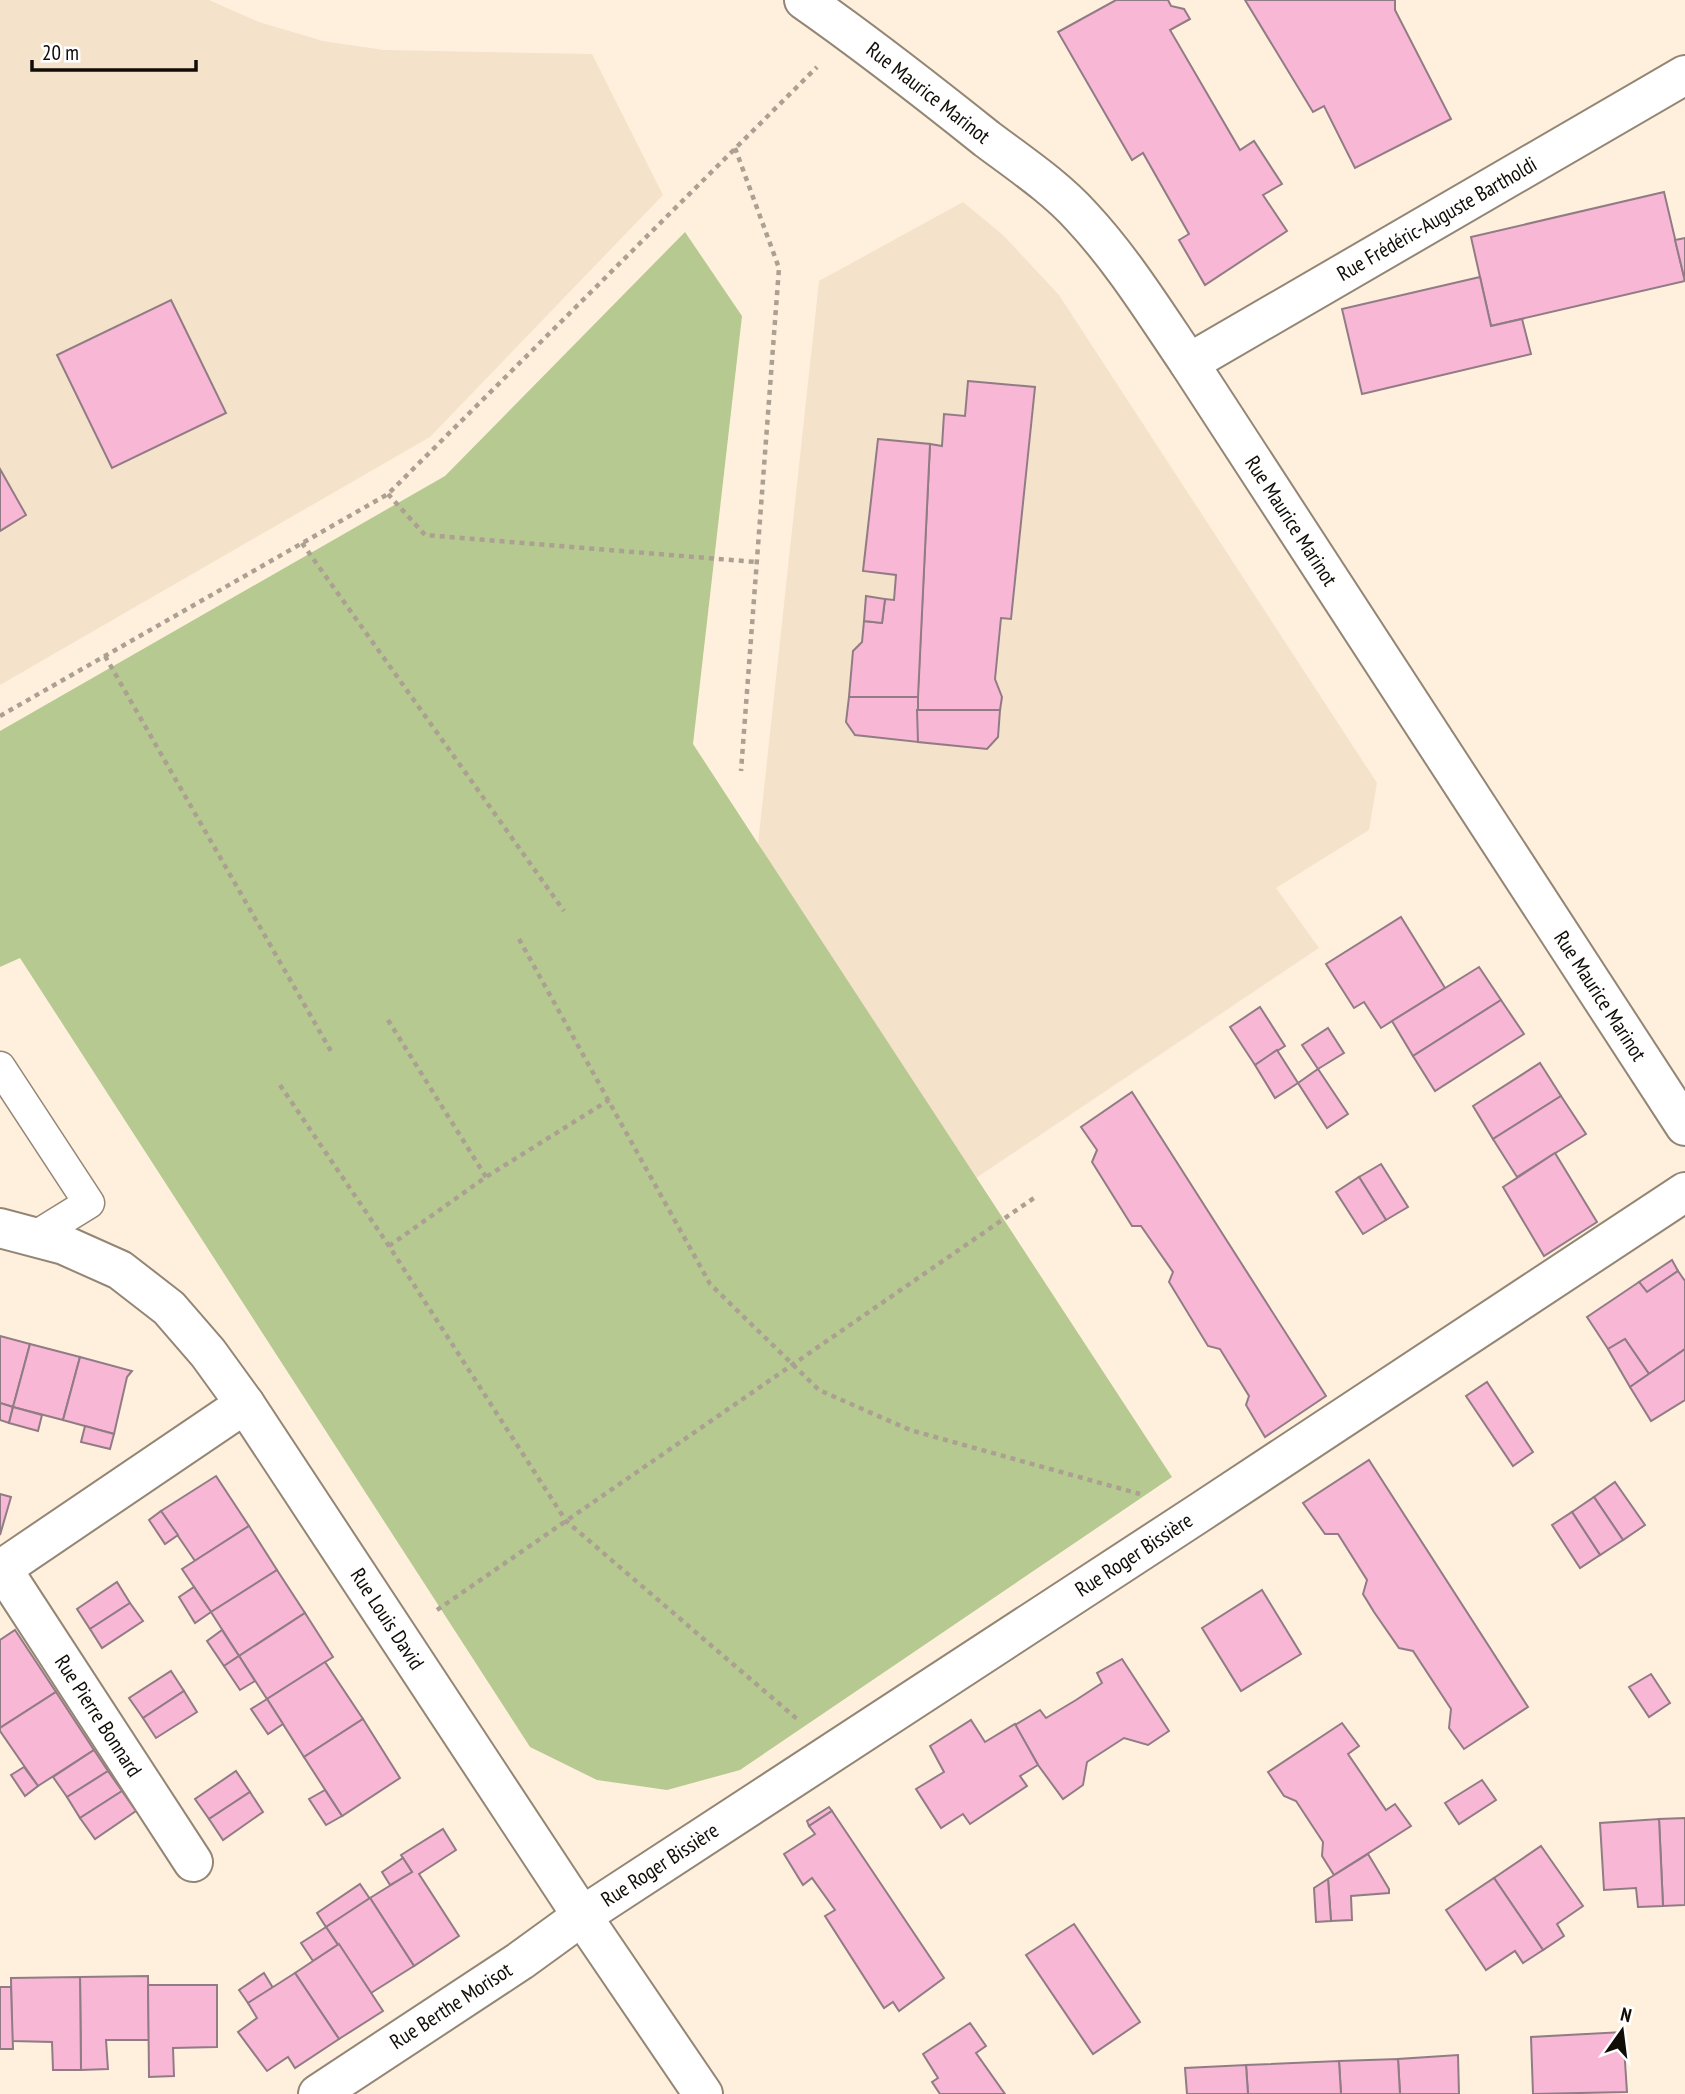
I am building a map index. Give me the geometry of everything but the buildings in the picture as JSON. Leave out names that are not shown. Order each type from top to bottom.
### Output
[{"type":"street","name":"Rue Maurice Marinot","points":[[804,0],[851,33],[1049,187],[1080,215],[1132,279],[1685,1126]]},
{"type":"street","name":"Rue Frédéric-Auguste Bartholdi","points":[[1189,363],[1685,75]]},
{"type":"street","name":"Rue Roger Bissière","points":[[582,1916],[1685,1192]]},
{"type":"street","name":"Rue Louis David","points":[[17,1233],[91,1256],[120,1270],[169,1308],[191,1332],[245,1404],[582,1916],[703,2094]]},
{"type":"street","name":"Rue Pierre Bonnard","points":[[192,1862],[1,1570],[245,1404]]},
{"type":"street","name":"Rue Berthe Morisot","points":[[318,2094],[520,1961],[582,1916]]},
{"type":"lane","points":[[0,1067],[89,1202],[17,1233]]},
{"type":"path","points":[[0,716],[388,494],[851,33]]},
{"type":"path","points":[[735,148],[779,268],[741,771]]},
{"type":"path","points":[[388,494],[425,535],[756,562]]},
{"type":"path","points":[[302,543],[564,911]]},
{"type":"path","points":[[105,656],[332,1053]]},
{"type":"path","points":[[519,939],[710,1284],[819,1390],[910,1430],[1202,1511]]},
{"type":"path","points":[[388,1020],[486,1177]]},
{"type":"path","points":[[280,1085],[389,1246],[566,1521],[834,1751]]},
{"type":"path","points":[[389,1246],[486,1177],[609,1100]]},
{"type":"path","points":[[399,1637],[1034,1198]]},
{"type":"shaded area","points":[[0,0],[209,0],[259,22],[323,41],[384,50],[592,54],[663,195],[430,437],[0,685]]},
{"type":"shaded area","points":[[963,202],[1003,235],[1059,295],[1377,783],[1369,830],[1276,888],[1319,948],[976,1178],[758,844],[819,281]]},
{"type":"green space","points":[[685,232],[742,316],[693,744],[1172,1477],[740,1770],[667,1790],[597,1780],[530,1747],[20,958],[0,967],[0,731],[445,476]]}]
